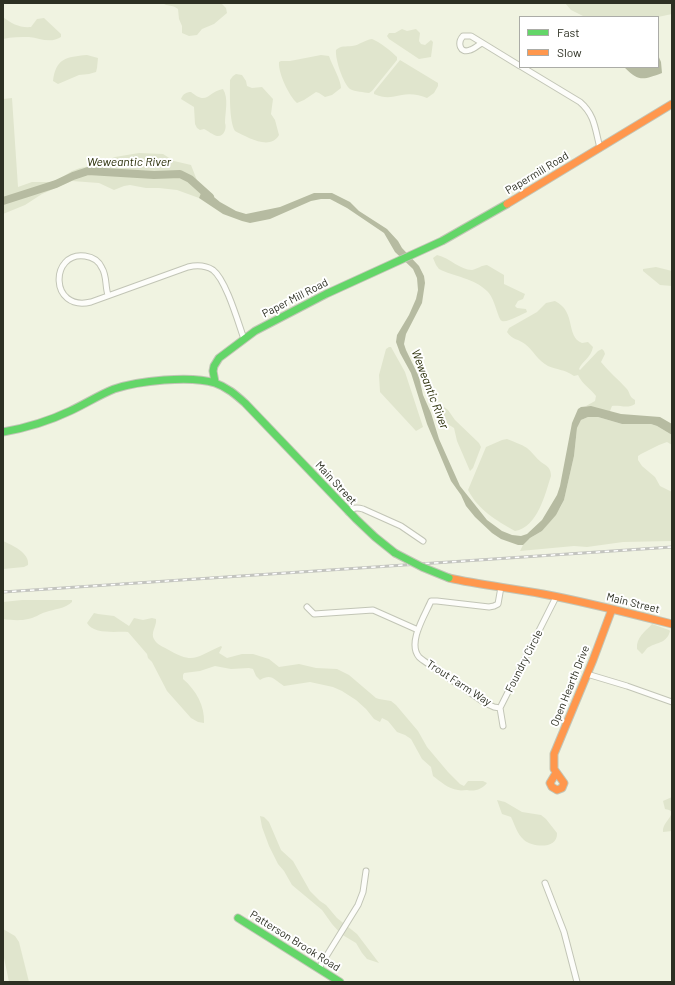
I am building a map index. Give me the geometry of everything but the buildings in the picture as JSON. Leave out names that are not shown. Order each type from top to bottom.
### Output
[{"type":"street","points":[[482,43],[519,66]]},
{"type":"street","points":[[523,68],[586,107],[592,119],[600,148]]},
{"type":"street","name":"Papermill Road","points":[[411,255],[442,241],[474,223],[672,104]]},
{"type":"street","name":"Paper Mill Road","points":[[215,382],[212,372],[219,358],[244,339],[273,321],[326,294],[411,255]]},
{"type":"street","points":[[108,295],[105,273],[102,266],[90,257],[75,257],[63,265],[59,272],[59,285],[63,294],[68,299],[76,303],[84,303],[108,295],[188,267],[197,265],[208,268],[213,270],[222,281],[244,339]]},
{"type":"street","name":"Main Street","points":[[3,432],[45,422],[104,393],[125,386],[146,382],[198,380],[215,382],[233,393],[348,512],[384,545],[395,553],[426,569],[449,578],[556,597],[672,624]]},
{"type":"street","points":[[348,512],[357,507],[363,509],[401,526],[424,541]]},
{"type":"street","name":"Trout Farm Way","points":[[500,708],[485,703],[419,656],[415,643],[418,630],[431,601],[490,607],[498,604],[501,587]]},
{"type":"street","name":"Foundry Circle","points":[[500,708],[556,597]]},
{"type":"street","points":[[306,606],[314,614],[373,610],[418,630]]},
{"type":"street","name":"Open Hearth Drive","points":[[556,773],[554,769],[554,754],[612,609]]},
{"type":"street","points":[[587,674],[672,702]]},
{"type":"street","points":[[500,708],[504,726]]},
{"type":"street","points":[[319,968],[358,905],[363,892],[366,871]]},
{"type":"street","points":[[545,883],[564,932],[577,982]]},
{"type":"street","name":"Patterson Brook Road","points":[[238,918],[340,982]]},
{"type":"shaded area","points":[[163,3],[221,3],[226,8],[227,13],[214,24],[202,29],[197,35],[189,36],[182,33],[178,9]]},
{"type":"shaded area","points":[[565,3],[672,3],[672,14],[659,17],[583,16],[571,10]]},
{"type":"shaded area","points":[[3,17],[16,25],[23,27],[31,27],[37,19],[44,18],[61,34],[61,37],[53,40],[29,37],[13,37],[3,39]]},
{"type":"shaded area","points":[[402,29],[407,31],[416,29],[420,33],[419,41],[421,44],[425,45],[431,40],[433,42],[431,57],[419,59],[389,39],[387,36],[389,33],[395,33]]},
{"type":"shaded area","points":[[372,39],[382,44],[392,52],[397,57],[397,60],[369,93],[352,90],[347,86],[340,71],[336,50],[338,48],[355,45]]},
{"type":"shaded area","points":[[87,55],[98,58],[96,72],[79,75],[58,84],[53,81],[54,73],[63,60]]},
{"type":"shaded area","points":[[321,55],[329,56],[341,88],[332,95],[325,97],[316,92],[297,103],[285,84],[280,72],[279,62]]},
{"type":"shaded area","points":[[659,57],[661,62],[662,73],[656,75],[642,78],[629,72],[625,68],[659,68]]},
{"type":"shaded area","points":[[400,60],[438,83],[434,93],[427,98],[412,94],[382,97],[374,94],[374,92]]},
{"type":"shaded area","points":[[236,74],[242,75],[247,86],[252,88],[262,87],[273,99],[271,114],[275,120],[279,135],[275,140],[270,142],[258,141],[235,131],[231,114],[230,80]]},
{"type":"shaded area","points":[[223,89],[226,97],[226,127],[223,134],[217,136],[204,129],[200,130],[197,128],[195,124],[194,107],[181,99],[188,92],[204,98]]},
{"type":"shaded area","points":[[12,98],[18,187],[32,182],[56,181],[72,171],[115,157],[139,153],[163,154],[174,161],[191,165],[198,183],[203,188],[199,198],[177,190],[146,188],[130,185],[114,190],[99,183],[72,181],[42,194],[25,205],[3,214],[3,99]]},
{"type":"shaded area","points":[[203,188],[220,202],[236,211],[246,214],[280,207],[314,193],[332,193],[350,202],[359,211],[387,229],[398,241],[402,248],[419,266],[424,276],[425,283],[422,303],[406,334],[404,344],[406,350],[419,377],[423,395],[431,413],[439,439],[460,486],[487,520],[502,531],[512,535],[521,536],[527,534],[542,520],[557,495],[572,423],[578,409],[581,407],[591,406],[621,414],[660,417],[672,424],[672,435],[651,424],[622,424],[598,417],[588,417],[581,420],[577,428],[574,456],[564,500],[556,515],[542,531],[530,538],[523,545],[518,545],[501,539],[492,533],[475,517],[466,506],[461,495],[451,481],[427,424],[411,373],[396,342],[397,335],[409,315],[416,299],[418,290],[417,278],[413,269],[395,252],[384,233],[347,208],[330,199],[311,201],[270,219],[250,223],[223,214],[199,198]]},
{"type":"shaded area","points":[[437,255],[463,268],[472,270],[487,265],[504,275],[504,284],[525,294],[523,299],[518,301],[515,306],[517,308],[526,309],[527,312],[511,320],[502,321],[490,294],[470,280],[439,269],[433,258]]},
{"type":"shaded area","points":[[656,267],[672,271],[672,286],[660,285],[643,271],[643,269]]},
{"type":"shaded area","points":[[555,301],[566,311],[577,340],[582,343],[588,342],[593,347],[592,351],[579,369],[580,370],[598,351],[602,349],[605,354],[601,362],[628,390],[631,397],[635,400],[635,404],[627,407],[612,406],[610,411],[586,406],[595,401],[596,396],[578,375],[574,376],[544,364],[523,342],[511,337],[507,332],[509,328],[537,312],[546,303]]},
{"type":"shaded area","points":[[391,347],[405,372],[423,427],[416,431],[380,392],[379,375],[386,349]]},
{"type":"shaded area","points":[[441,406],[448,410],[455,420],[479,443],[481,447],[473,468],[470,471],[457,441],[454,428],[445,422],[441,416]]},
{"type":"shaded area","points":[[588,417],[598,417],[622,424],[651,424],[672,435],[672,445],[667,442],[659,445],[638,456],[638,460],[642,466],[655,477],[660,486],[672,492],[672,541],[623,542],[587,547],[574,546],[520,551],[523,545],[530,538],[542,531],[560,508],[564,500],[574,456],[577,428],[581,420]]},
{"type":"shaded area","points":[[507,439],[527,448],[548,468],[551,473],[543,500],[535,517],[523,528],[515,531],[488,514],[477,504],[468,490],[486,447]]},
{"type":"shaded area","points":[[3,541],[20,550],[26,557],[28,565],[24,567],[3,569]]},
{"type":"shaded area","points":[[22,600],[72,600],[72,602],[63,607],[25,620],[3,619],[3,602]]},
{"type":"shaded area","points":[[94,613],[114,616],[129,626],[134,618],[143,620],[152,618],[156,619],[153,634],[155,641],[163,647],[184,657],[195,658],[221,646],[222,647],[219,653],[227,658],[242,654],[253,654],[269,659],[279,667],[299,664],[316,668],[337,669],[349,675],[376,698],[391,701],[396,705],[418,731],[427,747],[460,784],[464,786],[468,781],[483,781],[487,783],[481,788],[470,791],[451,788],[433,776],[431,767],[422,759],[411,739],[397,732],[388,721],[382,718],[380,722],[374,719],[356,700],[342,691],[333,687],[310,682],[284,686],[270,677],[260,680],[256,676],[253,669],[249,668],[231,669],[215,666],[200,671],[184,673],[183,679],[196,693],[203,710],[204,723],[198,722],[191,718],[167,691],[147,654],[128,632],[100,631],[90,627],[87,623]]},
{"type":"shaded area","points":[[652,624],[669,630],[669,635],[662,642],[648,648],[642,654],[637,649],[638,641]]},
{"type":"shaded area","points":[[672,797],[672,812],[665,809],[663,801]]},
{"type":"shaded area","points":[[497,800],[505,802],[522,812],[541,815],[557,833],[556,838],[549,845],[544,846],[533,844],[524,840],[518,832],[511,817],[502,814]]},
{"type":"shaded area","points":[[672,812],[672,831],[663,832],[663,829]]},
{"type":"shaded area","points":[[260,816],[264,817],[269,822],[281,850],[293,861],[310,891],[326,905],[337,918],[357,934],[379,963],[367,959],[356,943],[341,934],[322,910],[292,885],[278,864],[269,846],[262,827]]},
{"type":"shaded area","points":[[3,929],[15,936],[19,942],[29,982],[9,982],[3,953]]},
{"type":"waterway","name":"Weweantic River","points":[[3,201],[56,184],[88,171],[154,175],[180,174],[190,179],[210,197]]},
{"type":"railway","points":[[3,592],[672,547]]},
{"type":"traffic: fast","points":[[215,382],[213,371],[219,358],[255,331],[326,294],[442,241],[507,204]]},
{"type":"traffic: fast","points":[[3,432],[54,418],[108,391],[124,386],[150,381],[178,379],[192,379],[215,383],[235,394],[245,403],[356,519],[395,553]]},
{"type":"traffic: fast","points":[[395,553],[422,567],[449,578]]},
{"type":"traffic: fast","points":[[238,918],[340,982]]},
{"type":"traffic: slow","points":[[507,204],[672,104]]},
{"type":"traffic: slow","points":[[449,578],[559,597],[672,624]]},
{"type":"traffic: slow","points":[[556,773],[550,783],[552,787],[557,790],[562,788],[564,783],[554,769],[554,754],[593,660],[612,609]]}]
